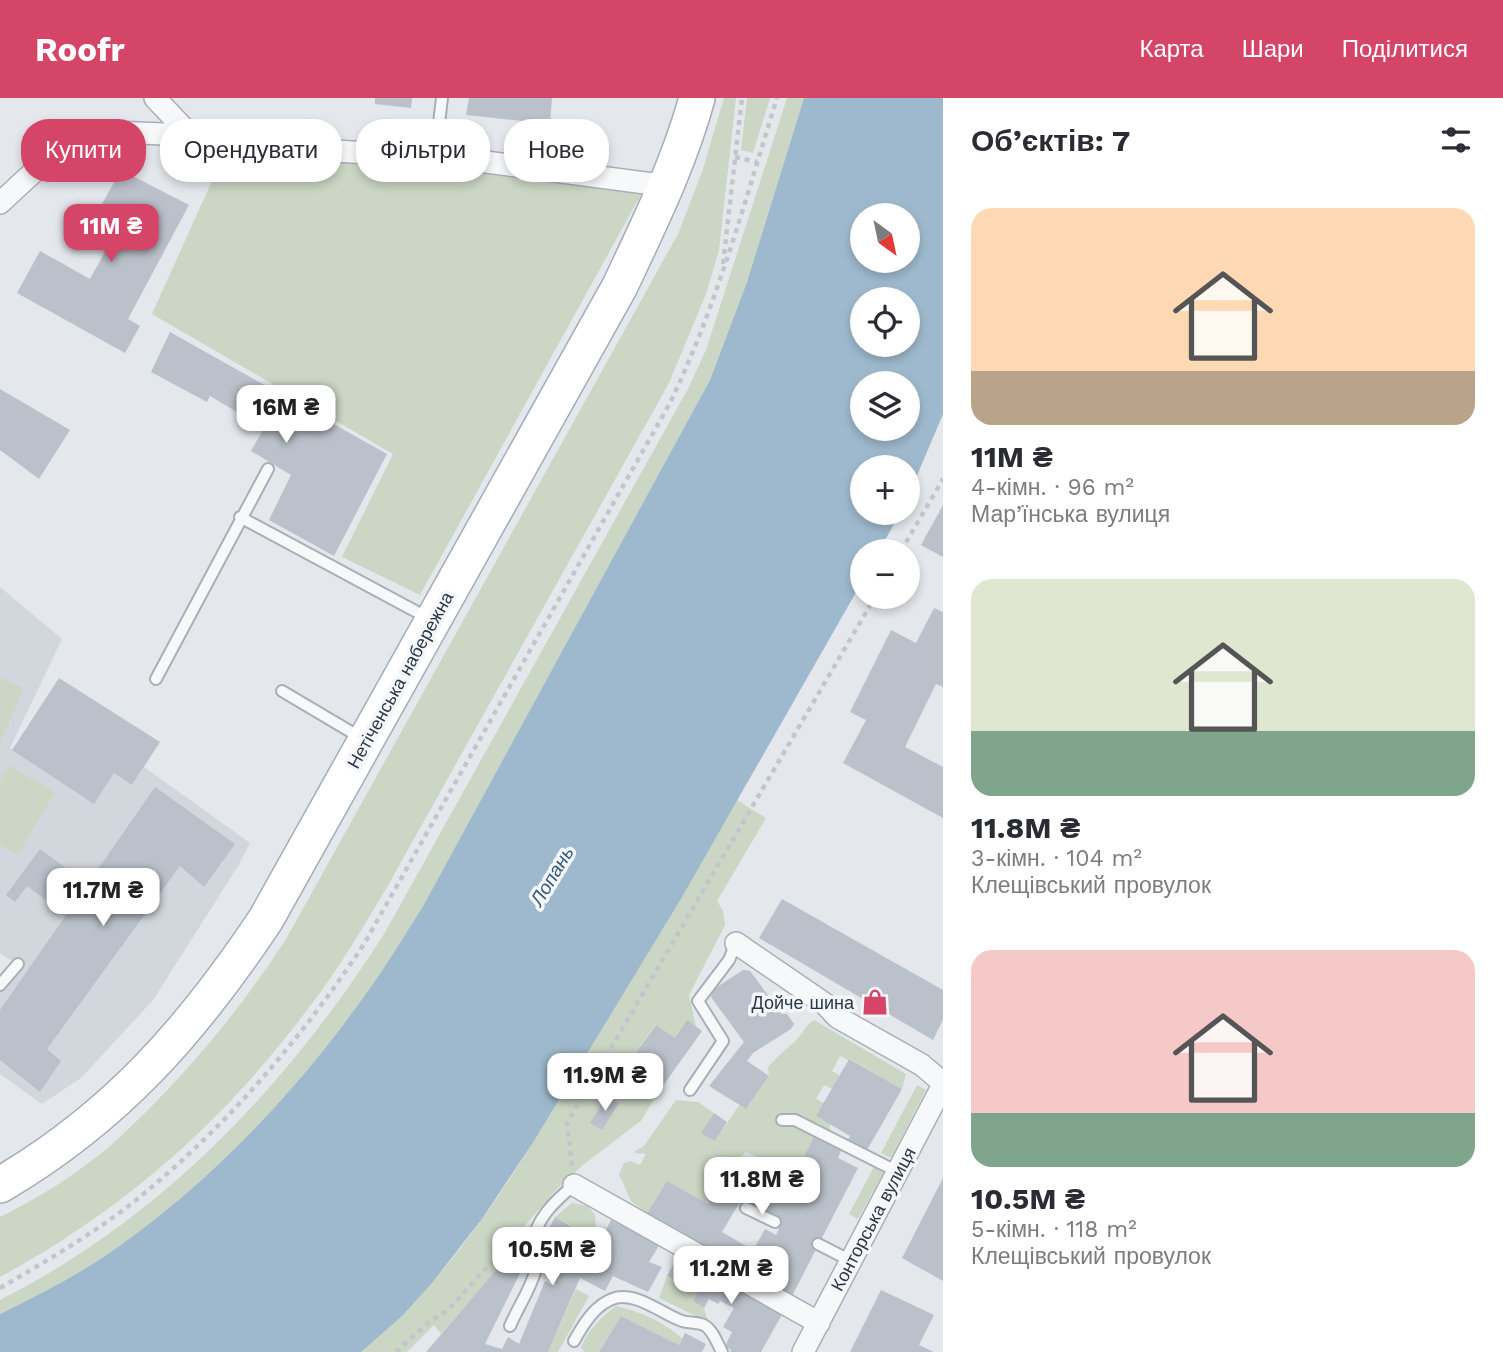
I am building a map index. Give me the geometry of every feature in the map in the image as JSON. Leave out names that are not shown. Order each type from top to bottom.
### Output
[{"type":"main road","name":"Нетіченська набережна","points":[[0,1185],[59,1149],[116,1102],[146,1073],[231,971],[266,919],[620,286],[668,186],[697,98]]},
{"type":"street","points":[[155,98],[175,119]]},
{"type":"street","points":[[0,203],[39,167],[67,148],[112,132],[160,134]]},
{"type":"street","points":[[490,164],[668,186]]},
{"type":"street","points":[[736,943],[825,1004],[837,1017],[922,1066],[943,1084]]},
{"type":"street","name":"Конторська вулиця","points":[[803,1352],[943,1084]]},
{"type":"street","points":[[574,1185],[818,1322]]},
{"type":"lane","points":[[440,119],[442,98]]},
{"type":"lane","points":[[156,680],[240,517],[268,469]]},
{"type":"lane","points":[[240,517],[433,621]]},
{"type":"lane","points":[[282,691],[366,741]]},
{"type":"lane","points":[[690,1090],[723,1041],[698,1000],[729,960],[736,943]]},
{"type":"lane","points":[[0,985],[18,964]]},
{"type":"lane","points":[[782,1120],[795,1120],[898,1172]]},
{"type":"lane","points":[[510,1326],[536,1270],[532,1255],[533,1236],[542,1218],[558,1198],[574,1185]]},
{"type":"lane","points":[[746,1208],[775,1222]]},
{"type":"lane","points":[[818,1244],[851,1261]]},
{"type":"lane","points":[[573,1341],[586,1320],[601,1306],[616,1298],[633,1298],[684,1322],[703,1324],[711,1331],[722,1352]]},
{"type":"path","points":[[722,276],[742,98]]},
{"type":"path","points":[[0,1288],[79,1241],[124,1209],[191,1152],[247,1096],[294,1043],[332,993],[397,887],[663,415],[687,367],[722,276],[777,98]]},
{"type":"path","points":[[735,157],[757,162]]},
{"type":"path","points":[[908,539],[943,479]]},
{"type":"path","points":[[574,1185],[567,1123],[868,609]]},
{"type":"path","points":[[397,1352],[430,1321],[448,1310],[508,1244],[519,1238],[533,1236]]},
{"type":"shaded area","points":[[0,587],[62,639],[10,748],[94,803],[114,773],[132,785],[144,767],[250,843],[153,1000],[81,1078],[42,1104],[0,1074],[0,985],[17,964],[0,953]]},
{"type":"green space","points":[[724,98],[736,98],[719,250],[706,294],[669,383],[357,937],[337,969],[272,1054],[203,1128],[128,1194],[45,1251],[0,1277],[0,1217],[47,1191],[113,1144],[185,1071],[220,1030],[285,941],[678,234],[702,172]]},
{"type":"green space","points":[[747,98],[770,98],[753,153],[741,150]]},
{"type":"green space","points":[[787,98],[804,98],[747,282],[710,380],[422,908],[390,958],[313,1064],[214,1169],[141,1230],[102,1258],[52,1288],[0,1314],[0,1300],[59,1267],[115,1229],[167,1188],[217,1143],[263,1095],[306,1043],[347,990],[384,934],[689,387],[706,350]]},
{"type":"green space","points":[[342,158],[356,159],[356,182],[490,182],[490,168],[504,170],[504,182],[593,182],[644,189],[420,595],[342,557],[393,454],[152,314],[211,182],[342,182]]},
{"type":"green space","points":[[0,678],[24,688],[0,743]]},
{"type":"green space","points":[[9,766],[55,792],[18,855],[0,845],[0,781]]},
{"type":"green space","points":[[737,800],[766,818],[717,901],[723,911],[725,925],[689,995],[696,1027],[687,1021],[675,1038],[655,1025],[621,1073],[655,1097],[642,1120],[583,1165],[556,1190],[514,1238],[517,1246],[441,1334],[434,1325],[407,1352],[361,1352],[430,1285],[478,1225],[522,1161]]},
{"type":"green space","points":[[814,1020],[906,1074],[902,1089],[840,1056],[832,1071],[840,1076],[832,1089],[824,1085],[816,1099],[824,1103],[816,1116],[830,1124],[829,1134],[814,1138],[793,1175],[746,1152],[735,1163],[708,1204],[667,1181],[647,1213],[631,1201],[619,1174],[624,1163],[631,1161],[640,1165],[646,1154],[635,1151],[644,1146],[676,1100],[698,1102],[714,1113],[702,1132],[715,1141],[740,1104],[747,1108],[769,1076],[768,1067]]},
{"type":"green space","points":[[917,1085],[926,1090],[891,1158],[881,1153]]},
{"type":"green space","points":[[874,1167],[883,1173],[858,1219],[849,1214]]},
{"type":"green space","points":[[572,1203],[588,1206],[595,1215],[596,1228],[589,1236],[555,1217]]},
{"type":"green space","points":[[667,1276],[698,1292],[693,1301],[704,1308],[708,1322],[659,1298]]},
{"type":"green space","points":[[576,1289],[589,1296],[558,1352],[548,1352]]},
{"type":"green space","points":[[616,1306],[659,1322],[682,1338],[679,1345],[621,1316],[599,1352],[584,1352],[581,1347],[588,1335],[600,1319]]},
{"type":"water","name":"Лопань","points":[[804,98],[943,98],[943,414],[920,469],[920,455],[850,455],[850,525],[893,525],[886,539],[850,539],[850,603],[682,897],[534,1141],[482,1219],[432,1283],[402,1316],[361,1352],[0,1352],[0,1314],[52,1288],[102,1258],[178,1200],[214,1169],[281,1100],[342,1026],[422,908],[710,380],[747,282]]},
{"type":"building","points":[[375,98],[412,98],[411,108],[375,104]]},
{"type":"building","points":[[469,98],[552,98],[550,119],[504,119],[466,115]]},
{"type":"building","points":[[114,182],[144,182],[189,205],[128,319],[140,326],[125,353],[17,293],[40,251],[90,279],[116,232],[93,220]]},
{"type":"building","points":[[170,332],[387,454],[334,556],[269,520],[291,475],[251,451],[264,428],[210,396],[207,402],[151,372]]},
{"type":"building","points":[[0,389],[70,430],[39,479],[0,450]]},
{"type":"building","points":[[943,505],[943,557],[921,545]]},
{"type":"building","points":[[934,608],[943,612],[943,687],[936,684],[905,747],[943,767],[943,818],[843,763],[866,720],[850,712],[891,630],[916,643]]},
{"type":"building","points":[[59,678],[160,742],[132,785],[114,773],[94,804],[12,750]]},
{"type":"building","points":[[155,787],[235,844],[204,887],[180,866],[47,1049],[61,1061],[40,1092],[0,1060],[0,1010]]},
{"type":"building","points":[[40,849],[74,874],[51,904],[27,886],[15,902],[6,895]]},
{"type":"building","points":[[782,899],[943,990],[943,1020],[933,1040],[759,938]]},
{"type":"building","points":[[743,970],[750,971],[782,1014],[787,1014],[794,1024],[791,1029],[753,1053],[747,1061],[769,1076],[746,1109],[709,1086],[744,1042],[711,997],[714,989]]},
{"type":"building","points":[[687,1020],[702,1031],[655,1097],[621,1073],[656,1025],[675,1038]]},
{"type":"building","points":[[849,1059],[902,1089],[866,1152],[847,1141],[850,1136],[816,1116]]},
{"type":"building","points":[[607,1096],[619,1103],[602,1130],[590,1123]]},
{"type":"building","points":[[714,1113],[727,1122],[715,1141],[701,1133]]},
{"type":"building","points":[[814,1137],[841,1151],[838,1158],[858,1168],[791,1298],[644,1218],[667,1181],[708,1204],[735,1163],[754,1179],[755,1177],[772,1185],[780,1169],[800,1179],[805,1169],[799,1166]],"holes":[[[741,1200],[778,1218],[773,1226],[779,1229],[776,1235],[765,1229],[753,1250],[722,1232]]]},
{"type":"building","points":[[943,1178],[943,1281],[902,1258]]},
{"type":"building","points":[[555,1217],[599,1243],[611,1220],[660,1244],[649,1262],[662,1267],[648,1292],[613,1276],[605,1291],[580,1278],[548,1352],[426,1352],[509,1255],[526,1261],[485,1344],[502,1349],[508,1337],[519,1344],[545,1281],[554,1286],[562,1265],[537,1251]]},
{"type":"building","points":[[679,1254],[784,1311],[761,1352],[730,1352],[725,1346],[732,1332],[723,1327],[734,1308],[709,1299],[704,1308],[693,1301],[698,1292],[667,1276]]},
{"type":"building","points":[[881,1290],[934,1315],[919,1345],[934,1352],[850,1352]]},
{"type":"building","points":[[621,1316],[679,1345],[685,1333],[706,1344],[702,1352],[599,1352]]},
{"type":"place","name":"Дойче шина","points":[[875,1002]]}]
